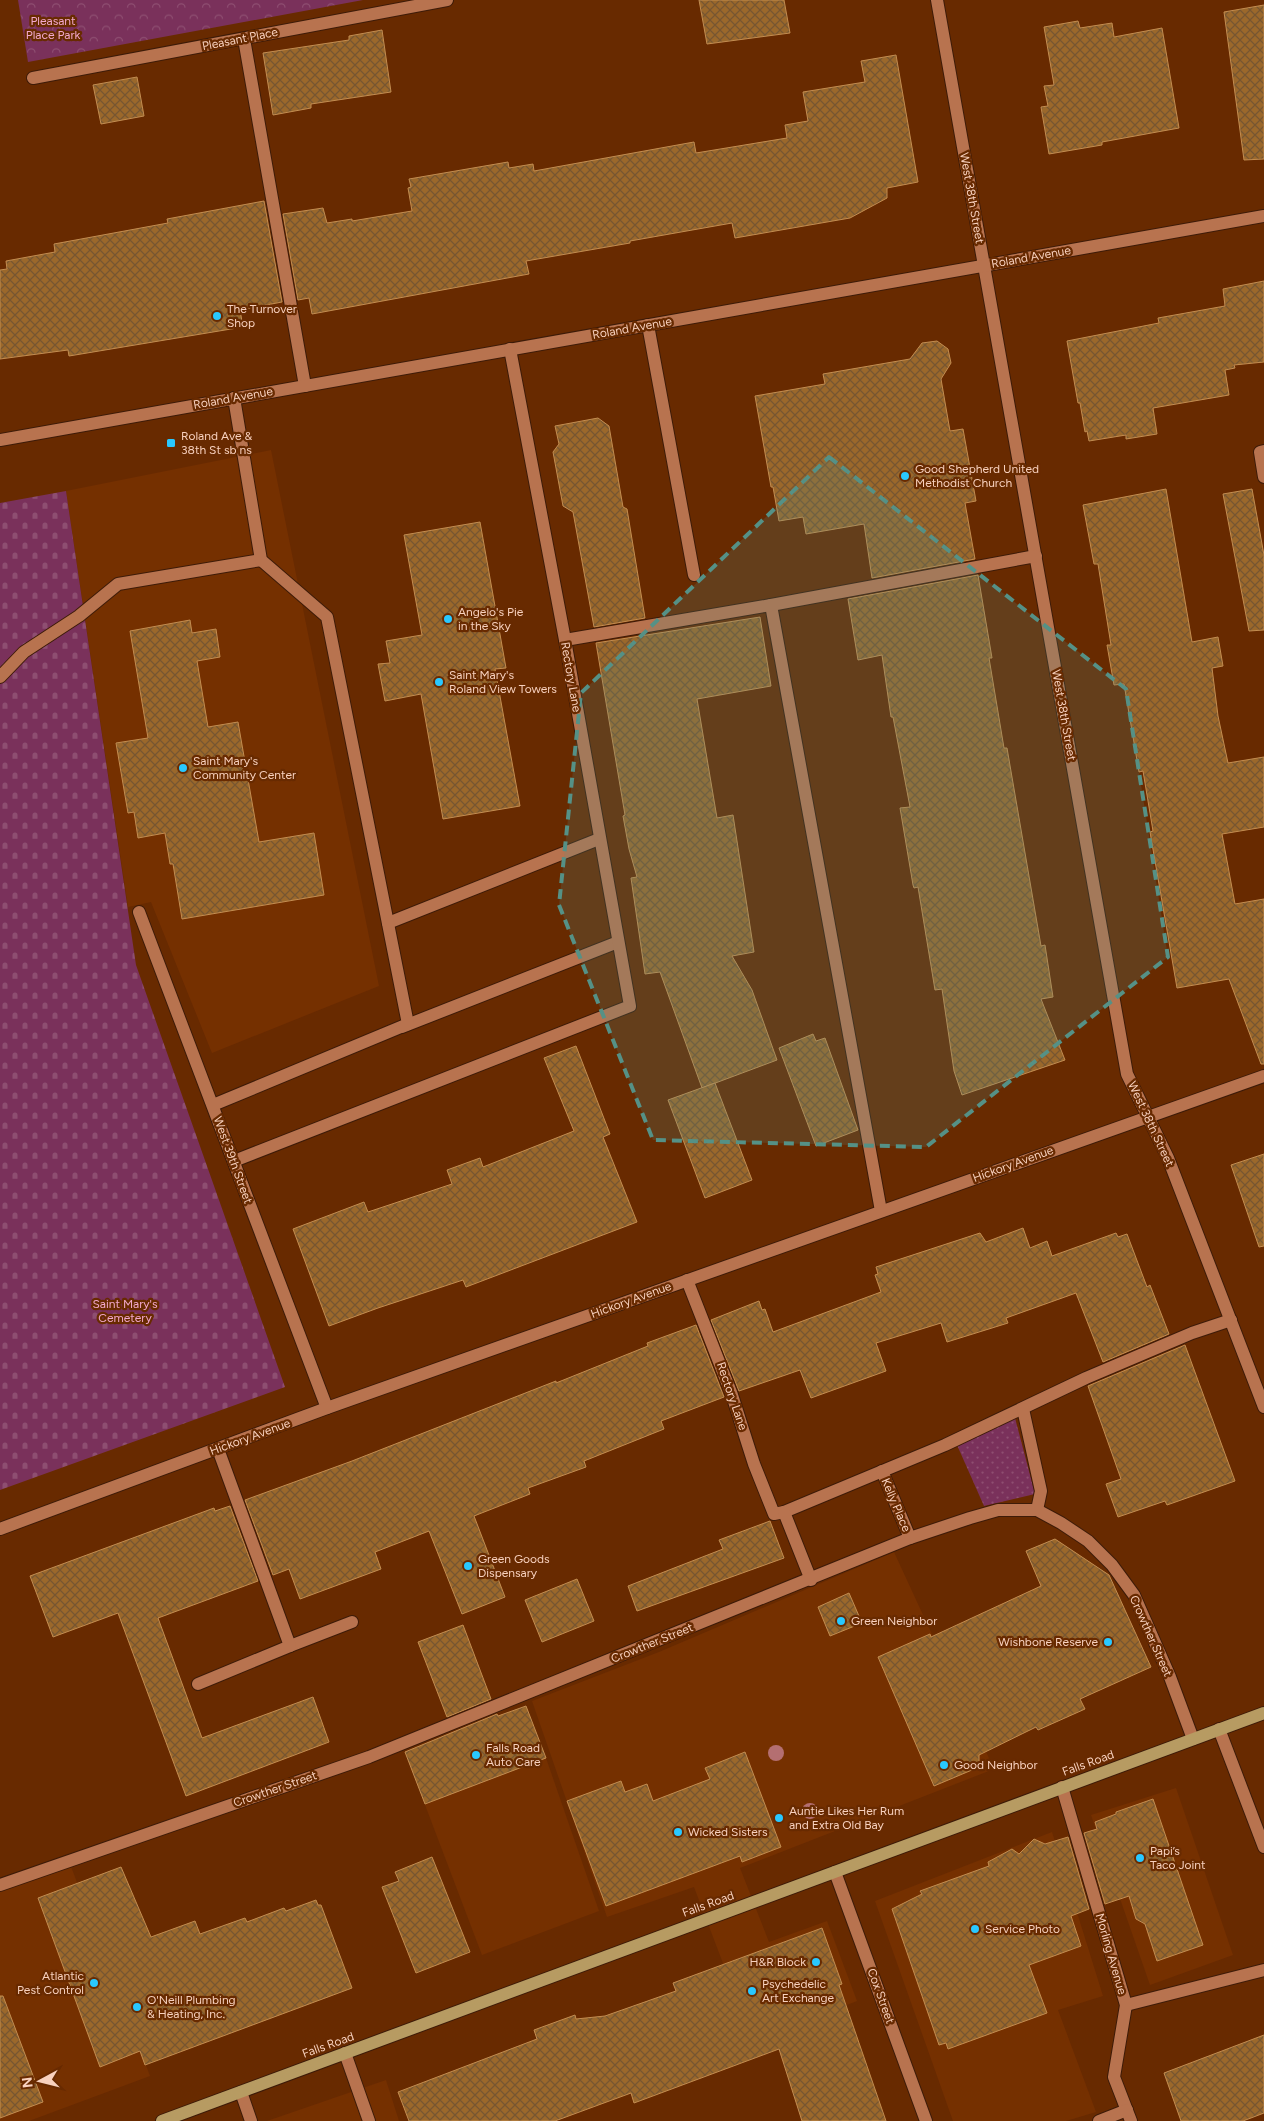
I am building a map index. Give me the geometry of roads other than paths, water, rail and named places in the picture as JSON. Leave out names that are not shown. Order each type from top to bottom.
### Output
[{"type":"main road","name":"Falls Road","points":[[162,2121],[1264,1712]]},
{"type":"street","name":"Pleasant Place","points":[[34,78],[447,0]]},
{"type":"street","name":"West 38th Street","points":[[937,0],[1128,1074],[1168,1158],[1263,1400]]},
{"type":"street","points":[[244,39],[305,386]]},
{"type":"street","name":"Roland Avenue","points":[[0,440],[1264,216]]},
{"type":"street","points":[[648,325],[694,575]]},
{"type":"street","name":"Rectory Lane","points":[[234,1161],[630,1006],[565,640],[510,349]]},
{"type":"street","points":[[234,398],[261,560],[327,618],[408,1024],[402,1027]]},
{"type":"street","points":[[1264,451],[1260,452],[1264,477]]},
{"type":"street","points":[[565,640],[771,605],[1036,556]]},
{"type":"street","points":[[0,677],[24,652],[79,616],[118,584],[261,560]]},
{"type":"street","points":[[771,605],[881,1211]]},
{"type":"street","points":[[388,923],[599,839]]},
{"type":"street","name":"West 39th Street","points":[[139,912],[213,1104],[326,1408]]},
{"type":"street","points":[[213,1104],[618,942]]},
{"type":"street","name":"Hickory Avenue","points":[[0,1529],[326,1408],[1264,1076]]},
{"type":"street","name":"Rectory Lane","points":[[687,1280],[732,1395],[754,1464],[810,1580]]},
{"type":"street","points":[[779,1513],[882,1471],[1023,1409],[1086,1378],[1192,1333],[1231,1320]]},
{"type":"street","points":[[1023,1409],[1041,1491],[1037,1510]]},
{"type":"street","points":[[218,1449],[290,1646]]},
{"type":"street","name":"Kelly Place","points":[[882,1471],[910,1538]]},
{"type":"street","name":"Crowther Street","points":[[0,1885],[369,1756],[810,1580],[910,1538],[998,1510],[1037,1510],[1088,1541],[1112,1566],[1134,1595],[1170,1677],[1193,1739]]},
{"type":"street","points":[[198,1684],[352,1622]]},
{"type":"street","points":[[1219,1729],[1264,1848]]},
{"type":"street","name":"Morling Avenue","points":[[1062,1788],[1126,2005],[1114,2077],[1129,2116]]},
{"type":"street","name":"Cox Street","points":[[835,1872],[926,2121]]},
{"type":"street","points":[[1126,2005],[1264,1970]]},
{"type":"street","points":[[345,2053],[369,2121]]},
{"type":"street","points":[[241,2092],[251,2121]]},
{"type":"street","points":[[1100,2121],[1129,2116]]},
{"type":"place","name":"The Turnover Shop","points":[[217,316]]},
{"type":"place","name":"Roland Ave & 38th St sb ns","points":[[171,443]]},
{"type":"place","name":"Good Shepherd United Methodist Church","points":[[905,476]]},
{"type":"place","name":"Angelo's Pie in the Sky","points":[[448,619]]},
{"type":"place","name":"Saint Mary's Roland View Towers","points":[[439,682]]},
{"type":"place","name":"Saint Mary's Community Center","points":[[183,768]]},
{"type":"place","name":"Green Goods Dispensary","points":[[468,1566]]},
{"type":"place","name":"Green Neighbor","points":[[841,1621]]},
{"type":"place","name":"Wishbone Reserve","points":[[1108,1642]]},
{"type":"place","name":"Falls Road Auto Care","points":[[476,1755]]},
{"type":"place","name":"Good Neighbor","points":[[944,1765]]},
{"type":"place","name":"Auntie Likes Her Rum and Extra Old Bay","points":[[779,1818]]},
{"type":"place","name":"Wicked Sisters","points":[[678,1832]]},
{"type":"place","name":"Papi’s Taco Joint","points":[[1140,1858]]},
{"type":"place","name":"Service Photo","points":[[975,1929]]},
{"type":"place","name":"H&R Block","points":[[816,1962]]},
{"type":"place","name":"Atlantic Pest Control","points":[[94,1983]]},
{"type":"place","name":"Psychedelic Art Exchange","points":[[752,1991]]},
{"type":"place","name":"O'Neill Plumbing & Heating, Inc.","points":[[137,2007]]},
{"type":"park label","name":"Pleasant Place Park","points":[[53,28]]},
{"type":"park label","name":"Saint Mary's Cemetery","points":[[125,1311]]}]
